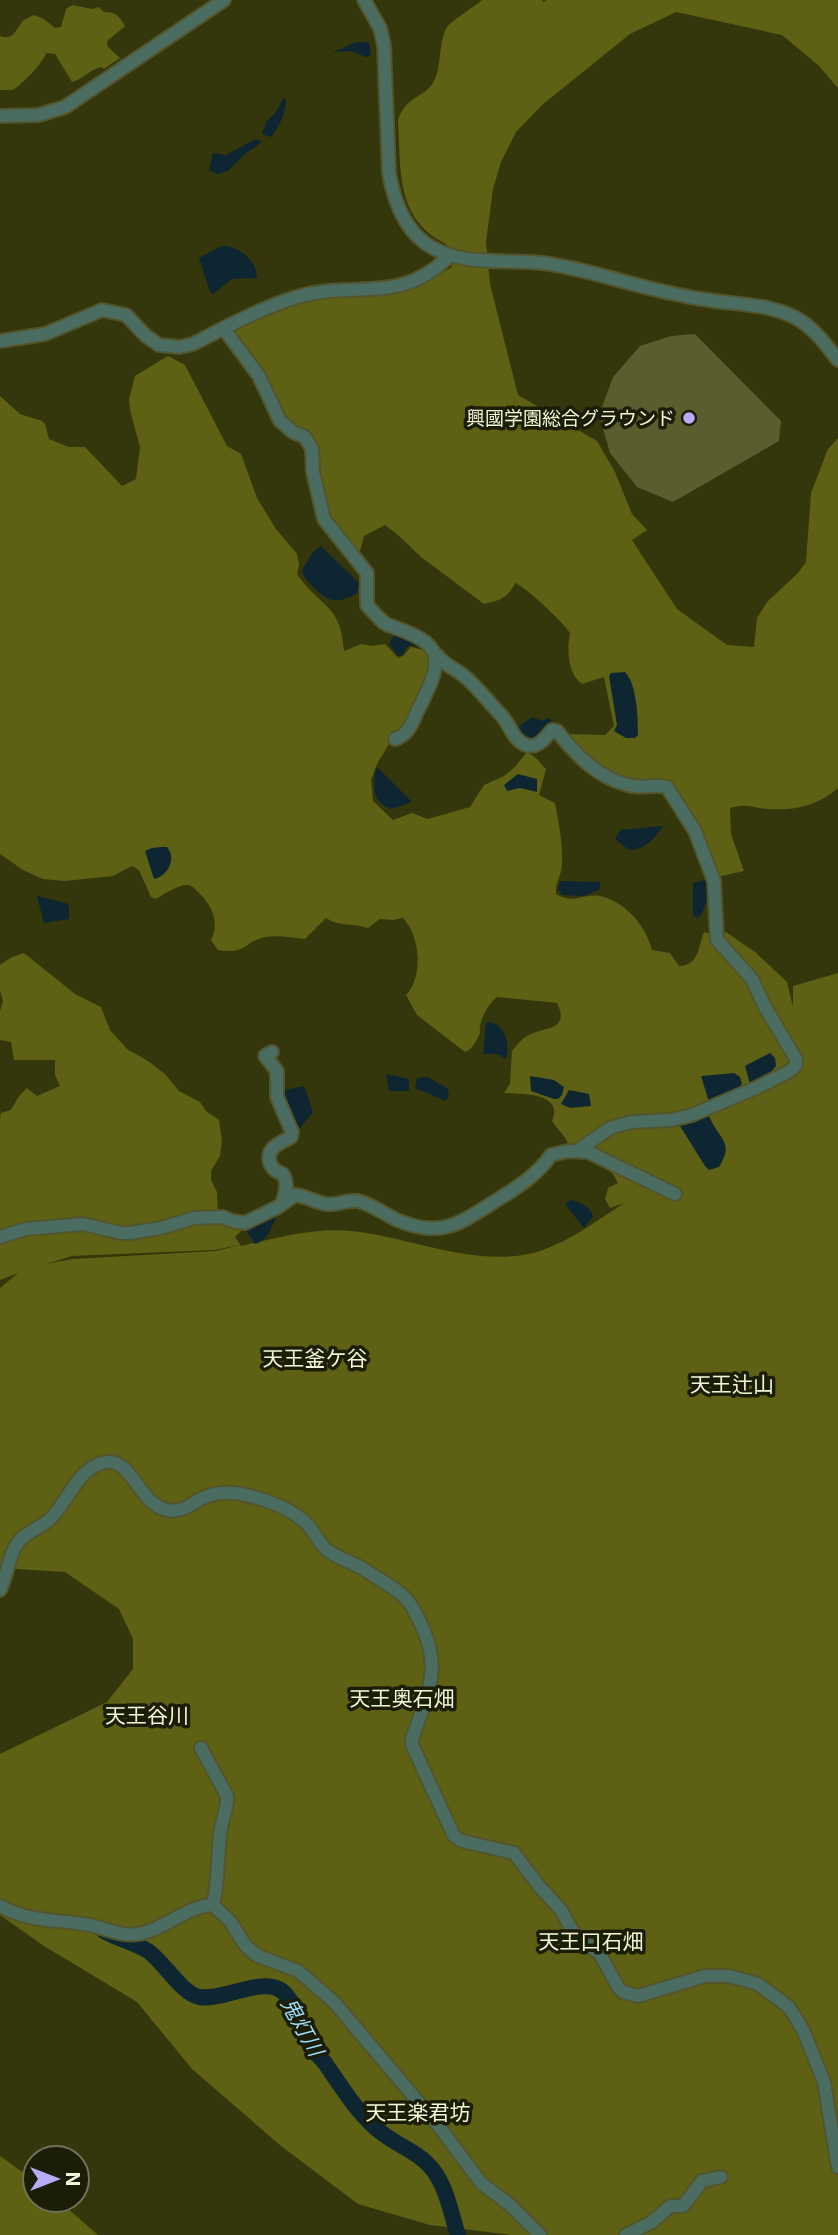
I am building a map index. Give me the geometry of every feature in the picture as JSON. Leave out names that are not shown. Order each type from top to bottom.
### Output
[{"type":"street","points":[[0,116],[39,115],[65,107],[224,0]]},
{"type":"street","points":[[365,0],[380,28],[384,45],[389,173],[393,193],[407,224],[420,239],[450,255],[469,259],[580,268],[656,290],[771,308],[801,321],[825,342],[838,360]]},
{"type":"street","points":[[0,341],[45,334],[102,310],[126,315],[159,345],[170,347],[193,344],[273,305],[315,292],[372,290],[406,284],[424,276],[450,255]]},
{"type":"street","points":[[223,329],[259,376],[280,421],[293,432],[305,437],[312,449],[313,472],[324,519],[367,573],[367,605],[390,626],[410,632],[432,646],[435,668],[415,720],[401,737],[395,739]]},
{"type":"street","points":[[435,656],[464,676],[506,721],[512,734],[528,746],[537,745],[552,730],[557,731],[581,760],[606,776],[629,785],[667,787],[695,831],[714,881],[717,940],[752,979],[765,1007],[796,1059],[796,1065],[790,1071],[713,1107],[671,1120],[631,1122],[610,1128],[577,1151]]},
{"type":"street","points":[[272,1052],[265,1056],[277,1071],[277,1097],[292,1132],[291,1137],[271,1149],[269,1155],[275,1171],[283,1174],[286,1180],[282,1204]]},
{"type":"street","points":[[0,1237],[26,1229],[83,1224],[130,1233],[161,1228],[194,1218],[223,1217],[232,1222],[245,1223],[295,1195],[335,1205],[355,1200],[395,1219],[434,1230],[466,1219],[499,1198],[538,1172],[551,1155],[577,1151],[588,1152],[604,1159],[675,1194]]},
{"type":"street","points":[[0,1590],[10,1558],[20,1541],[52,1518],[79,1479],[89,1470],[107,1462],[114,1462],[126,1469],[142,1494],[157,1507],[166,1510],[181,1510],[202,1498],[219,1493],[232,1493],[250,1496],[298,1517],[327,1550],[401,1593],[422,1625],[432,1651],[432,1675],[412,1745],[454,1836],[462,1841],[514,1853],[561,1910],[573,1932],[600,1954],[623,1992],[638,1996],[705,1976],[729,1976],[758,1984],[779,1998],[796,2017],[824,2082],[838,2167]]},
{"type":"street","points":[[201,1748],[227,1796],[221,1826],[213,1905]]},
{"type":"street","points":[[0,1906],[42,1921],[88,1925],[133,1935],[158,1928],[200,1906],[213,1905],[230,1921],[244,1945],[256,1955],[298,1971],[334,2002],[440,2129],[481,2183],[510,2205],[540,2235]]},
{"type":"street","points":[[626,2235],[652,2222],[670,2206],[683,2206],[702,2181],[721,2177]]},
{"type":"green space","name":"興國学園総合グラウンド","points":[[695,334],[781,421],[779,441],[673,502],[637,487],[610,453],[599,415],[613,377],[640,346],[671,336]]},
{"type":"shaded area","points":[[482,0],[838,0],[838,88],[818,65],[782,35],[676,12],[630,34],[542,105],[516,132],[501,162],[493,189],[486,242],[490,284],[518,395],[597,441],[615,472],[632,514],[647,530],[632,540],[677,609],[727,645],[754,647],[757,618],[767,602],[806,562],[811,493],[828,449],[838,438],[838,788],[815,803],[797,808],[730,808],[731,834],[744,871],[717,877],[674,788],[608,775],[563,734],[605,735],[614,726],[604,677],[582,684],[577,679],[569,660],[570,633],[527,591],[515,583],[503,598],[484,604],[421,557],[385,525],[364,536],[359,555],[326,516],[316,449],[282,419],[230,331],[298,304],[323,298],[386,295],[411,289],[452,267],[446,244],[429,234],[409,207],[401,174],[398,120],[410,101],[434,81],[447,27]]},
{"type":"shaded area","points":[[72,5],[92,9],[99,7],[104,12],[119,17],[125,26],[107,41],[108,47],[120,58],[104,69],[97,68],[72,82],[55,54],[46,53],[21,84],[12,90],[0,90],[0,36],[11,36],[23,21],[34,15],[55,28],[61,27],[66,9]]},
{"type":"shaded area","points":[[168,356],[185,365],[227,446],[241,454],[257,498],[276,529],[297,554],[297,574],[334,615],[339,624],[344,651],[361,644],[385,644],[398,658],[411,647],[432,652],[433,660],[415,718],[392,739],[371,780],[373,801],[393,820],[412,813],[428,819],[470,807],[484,785],[504,776],[527,752],[546,769],[539,795],[555,803],[562,858],[556,894],[568,899],[600,896],[618,904],[640,924],[652,950],[670,953],[679,966],[694,959],[704,932],[726,932],[755,952],[787,982],[793,1007],[793,986],[838,973],[838,2235],[512,2235],[430,2225],[358,2204],[281,2146],[192,2069],[137,2002],[44,1946],[0,1915],[0,1754],[107,1702],[133,1669],[133,1639],[119,1609],[65,1572],[0,1568],[0,1288],[18,1273],[0,1280],[0,1119],[1,1113],[11,1110],[27,1088],[37,1096],[60,1086],[55,1075],[55,1060],[14,1060],[11,1042],[0,1040],[0,1011],[3,1001],[0,965],[24,953],[75,994],[101,1007],[110,1030],[127,1049],[165,1074],[179,1091],[200,1102],[206,1111],[219,1120],[222,1141],[220,1156],[211,1171],[211,1180],[217,1192],[218,1213],[240,1226],[241,1231],[235,1237],[241,1246],[296,1234],[337,1230],[374,1234],[469,1255],[517,1256],[562,1242],[624,1203],[610,1208],[605,1199],[608,1188],[618,1183],[614,1176],[597,1161],[569,1147],[552,1121],[554,1112],[547,1100],[539,1096],[504,1093],[510,1084],[512,1051],[526,1036],[558,1023],[561,1019],[557,1003],[497,997],[484,1014],[476,1042],[465,1052],[417,1015],[406,995],[416,977],[418,956],[413,935],[403,918],[380,919],[368,928],[336,923],[326,918],[305,939],[266,937],[235,951],[218,950],[211,940],[215,921],[211,909],[190,885],[179,887],[155,899],[151,897],[139,870],[132,866],[113,876],[65,881],[43,879],[23,870],[0,854],[0,396],[20,414],[42,421],[49,439],[69,447],[85,447],[122,486],[136,479],[140,447],[129,399],[135,376]],"holes":[[[240,1245],[216,1251],[72,1259],[46,1264],[72,1256],[214,1250]]]},
{"type":"shaded area","points":[[0,2156],[21,2171],[21,2214],[74,2214],[98,2235],[0,2235]]},
{"type":"water","points":[[356,42],[369,42],[371,55],[366,57],[351,51],[333,52]]},
{"type":"water","points":[[286,98],[284,114],[274,133],[271,137],[262,134],[267,121]]},
{"type":"water","points":[[256,139],[262,142],[228,171],[217,174],[209,170],[213,153],[226,155]]},
{"type":"water","points":[[222,246],[235,248],[246,255],[254,266],[257,278],[232,279],[213,294],[199,258]]},
{"type":"water","points":[[321,546],[359,583],[357,593],[339,600],[326,598],[303,575],[302,570],[313,552]]},
{"type":"water","points":[[395,634],[417,641],[427,650],[411,645],[403,655],[398,656],[389,644]]},
{"type":"water","points":[[625,672],[636,702],[638,735],[635,738],[626,738],[614,731],[617,725],[609,676],[611,673]]},
{"type":"water","points":[[532,717],[542,721],[550,717],[552,723],[550,728],[532,741],[522,737],[518,727]]},
{"type":"water","points":[[378,768],[412,802],[392,809],[380,803],[374,788]]},
{"type":"water","points":[[518,774],[537,779],[537,792],[520,788],[507,791],[504,785]]},
{"type":"water","points":[[663,826],[649,843],[635,850],[629,850],[615,839],[620,830]]},
{"type":"water","points":[[167,847],[171,856],[170,866],[154,879],[145,851]]},
{"type":"water","points":[[709,879],[707,900],[698,918],[693,916],[693,883]]},
{"type":"water","points":[[560,881],[600,882],[600,889],[585,896],[562,895],[558,890]]},
{"type":"water","points":[[37,896],[66,903],[69,906],[69,919],[44,923]]},
{"type":"water","points":[[489,1022],[503,1031],[507,1047],[506,1059],[497,1054],[483,1054],[486,1023]]},
{"type":"water","points":[[770,1053],[775,1058],[776,1066],[769,1074],[750,1084],[745,1066]]},
{"type":"water","points":[[734,1073],[740,1077],[742,1084],[709,1102],[701,1076]]},
{"type":"water","points":[[386,1074],[409,1079],[409,1091],[389,1091]]},
{"type":"water","points":[[530,1076],[554,1080],[564,1087],[562,1095],[554,1099],[531,1091]]},
{"type":"water","points":[[427,1077],[447,1088],[449,1094],[446,1101],[415,1088],[417,1078]]},
{"type":"water","points":[[304,1086],[313,1112],[300,1128],[294,1130],[282,1095],[284,1090]]},
{"type":"water","points":[[569,1090],[589,1094],[591,1106],[570,1108],[561,1104]]},
{"type":"water","points":[[709,1116],[724,1141],[726,1152],[719,1167],[709,1170],[680,1126]]},
{"type":"water","points":[[570,1200],[584,1205],[592,1213],[593,1217],[584,1228],[565,1204]]},
{"type":"water","points":[[273,1213],[276,1217],[268,1234],[255,1244],[245,1229]]},
{"type":"waterway","name":"鬼灯川","points":[[104,1931],[148,1951],[179,1984],[199,1997],[219,1996],[265,1986],[282,1991],[292,2003],[311,2047],[360,2112],[377,2129],[417,2155],[433,2170],[445,2193],[458,2235]]},
{"type":"place","name":"興國学園総合グラウンド","points":[[689,418]]},
{"type":"district","name":"天王釜ケ谷","points":[[315,1359]]},
{"type":"district","name":"天王辻山","points":[[732,1385]]},
{"type":"district","name":"天王奥石畑","points":[[402,1699]]},
{"type":"district","name":"天王谷川","points":[[147,1716]]},
{"type":"district","name":"天王口石畑","points":[[591,1942]]},
{"type":"district","name":"天王楽君坊","points":[[418,2113]]}]
